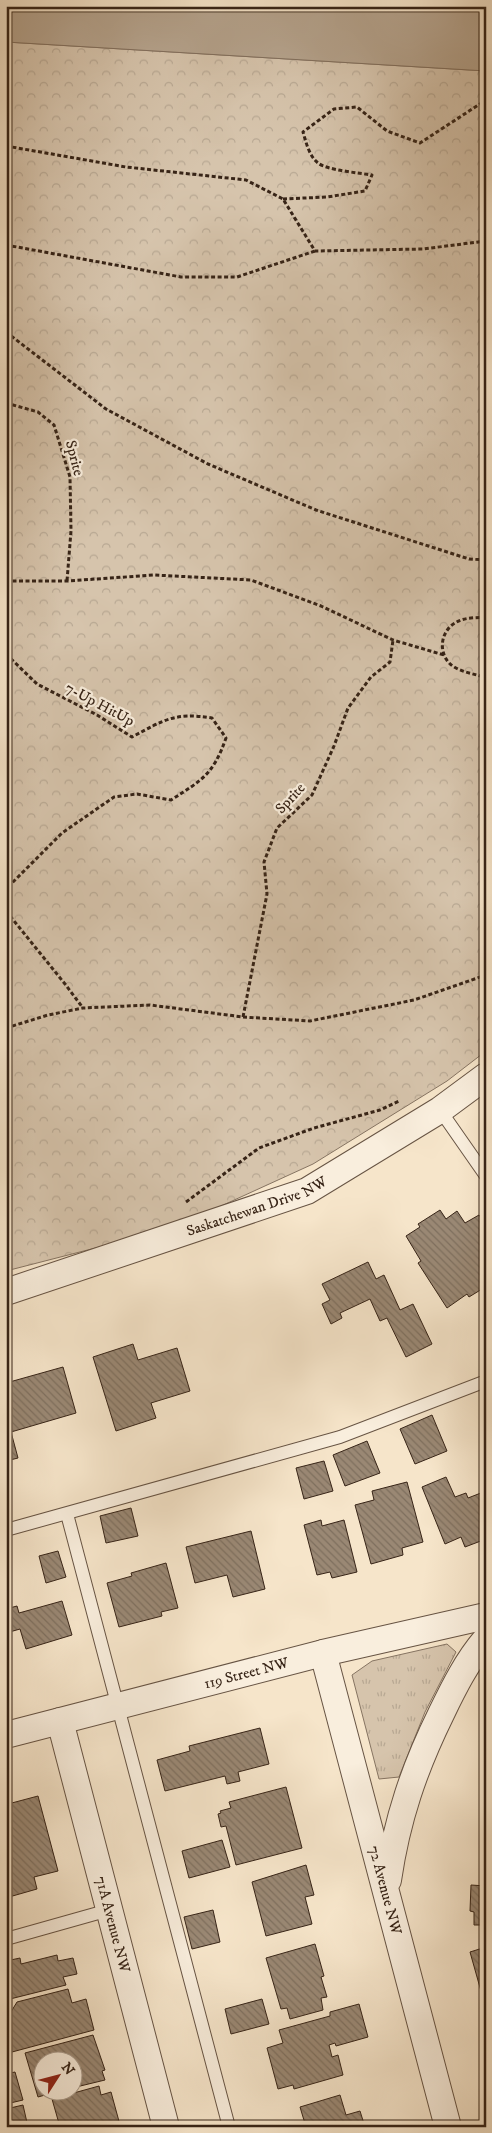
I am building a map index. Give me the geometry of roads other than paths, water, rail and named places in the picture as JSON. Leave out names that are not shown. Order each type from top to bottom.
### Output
[{"type":"street","name":"Saskatchewan Drive NW","points":[[6,1292],[307,1191],[440,1110],[486,1076]]},
{"type":"street","name":"119 Street NW","points":[[6,1735],[322,1653],[486,1616]]},
{"type":"street","points":[[386,1890],[398,1824],[416,1767],[461,1674],[473,1654],[486,1639]]},
{"type":"street","name":"72 Avenue NW","points":[[322,1653],[448,2127]]},
{"type":"street","name":"71A Avenue NW","points":[[60,1721],[166,2127]]},
{"type":"lane","points":[[440,1110],[486,1176]]},
{"type":"lane","points":[[6,1530],[340,1437],[486,1382]]},
{"type":"lane","points":[[67,1514],[229,2127]]},
{"type":"lane","points":[[6,1939],[109,1910]]}]
